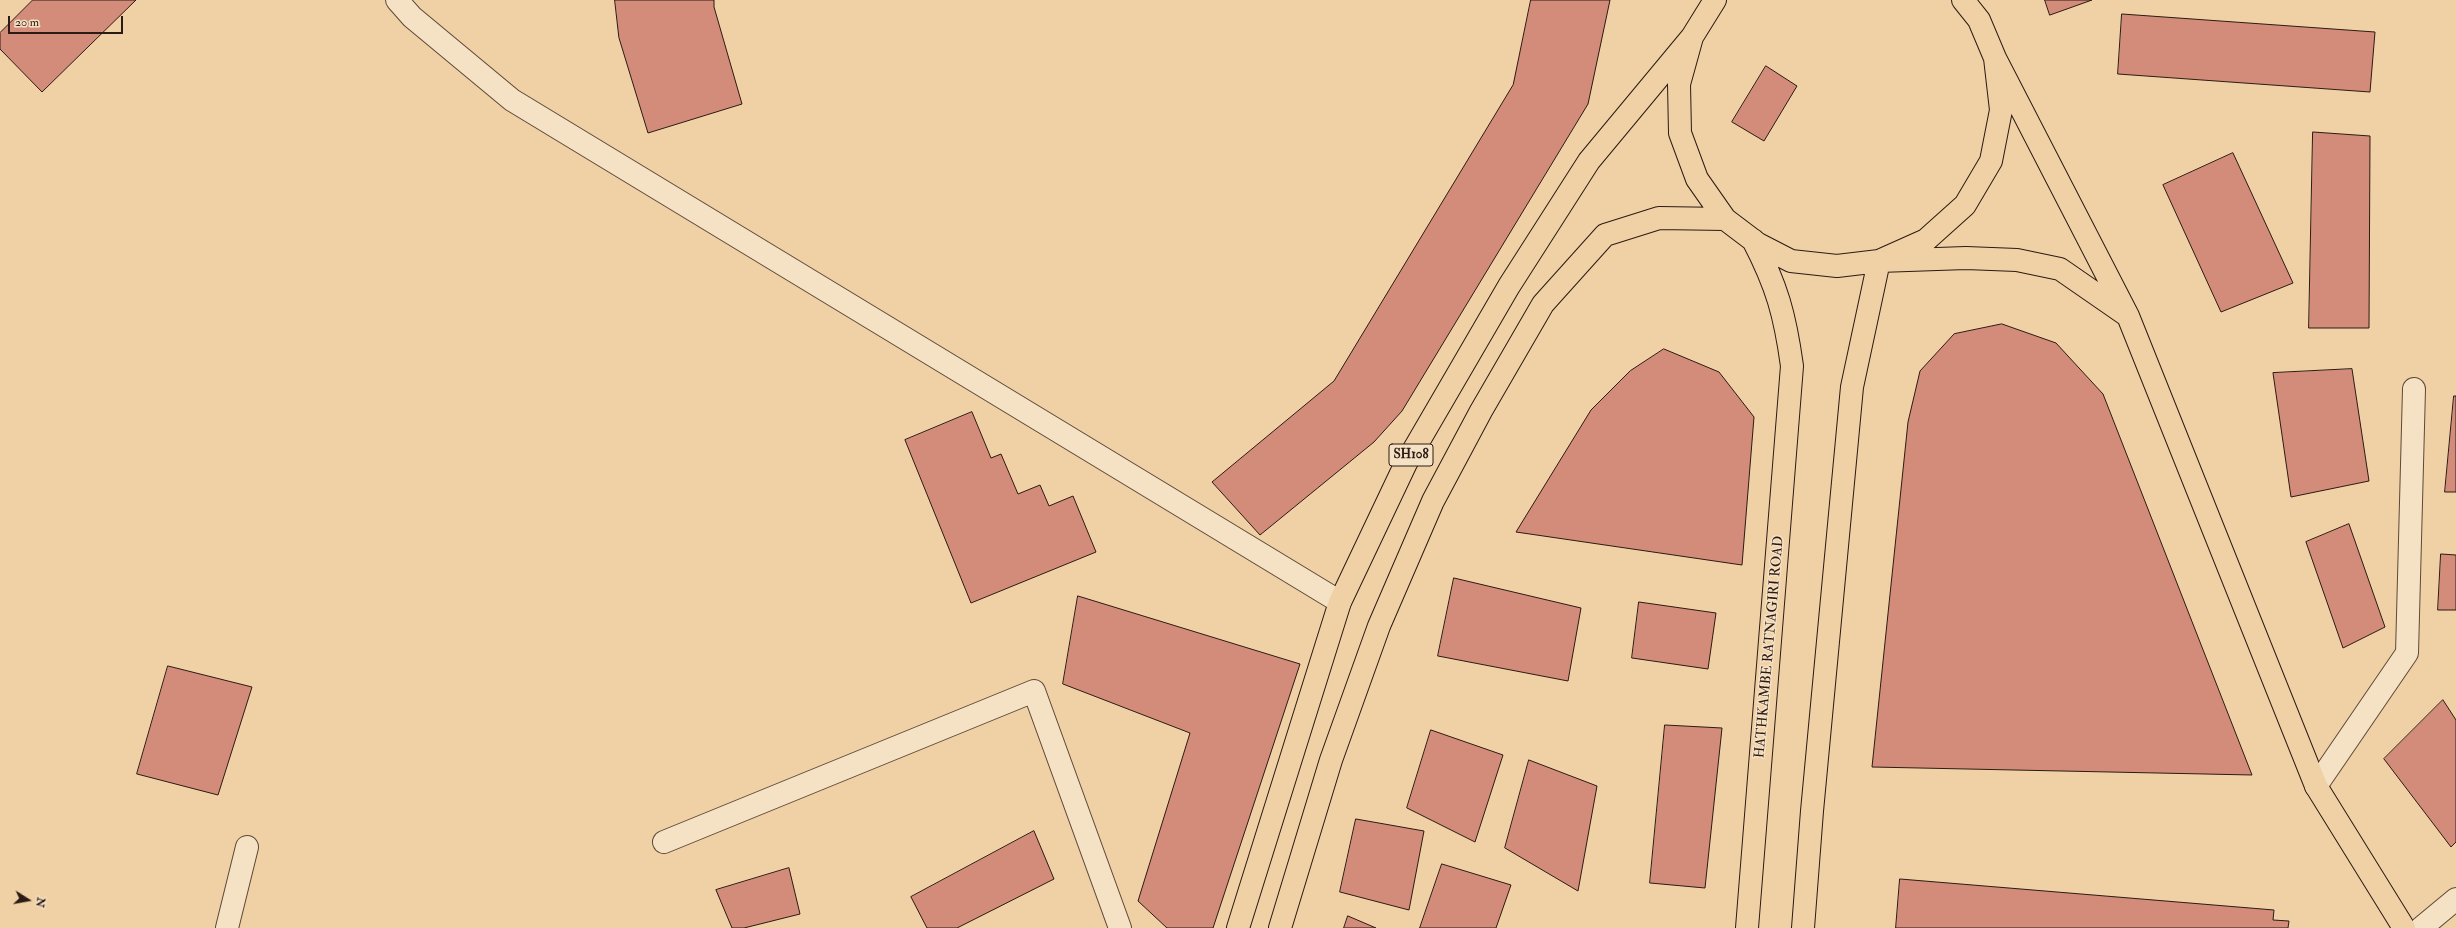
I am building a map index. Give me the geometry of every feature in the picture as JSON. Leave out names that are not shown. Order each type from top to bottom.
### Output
[{"type":"main road","points":[[1715,0],[1692,37],[1679,84],[1680,133],[1696,179],[1725,219],[1753,240],[1791,261],[1837,266],[1879,261],[1966,258],[2024,261],[2060,269],[2128,316]]},
{"type":"main road","points":[[1963,0],[1979,20],[1995,58],[2128,316],[2316,786],[2404,928]]},
{"type":"main road","name":"SH108","points":[[1238,928],[1340,602],[1406,463],[1509,286],[1589,161],[1692,37]]},
{"type":"main road","points":[[1879,261],[1926,240],[1965,206],[1991,161],[2001,110],[1995,58]]},
{"type":"main road","points":[[1280,928],[1331,760],[1379,626],[1433,501],[1480,411],[1543,304],[1606,235],[1659,218],[1725,219]]},
{"type":"main road","name":"HATHKAMBE RATNAGIRI ROAD","points":[[1747,928],[1792,366],[1783,311],[1771,274],[1753,240]]},
{"type":"main road","points":[[1803,928],[1813,803],[1852,387],[1879,261]]},
{"type":"street","points":[[397,0],[412,17],[512,100],[1340,602]]},
{"type":"street","points":[[2316,786],[2407,653],[2414,389]]},
{"type":"street","points":[[664,842],[1034,691],[1120,928]]},
{"type":"street","points":[[227,928],[247,847]]},
{"type":"street","points":[[2421,928],[2456,899]]},
{"type":"building","points":[[33,0],[136,0],[42,92],[0,49],[0,33]]},
{"type":"building","points":[[615,0],[714,0],[714,7],[742,104],[648,133],[619,38]]},
{"type":"building","points":[[1531,0],[1610,0],[1588,104],[1402,411],[1374,442],[1260,535],[1212,482],[1334,381],[1513,85]]},
{"type":"building","points":[[2045,0],[2092,0],[2050,15]]},
{"type":"building","points":[[2122,14],[2375,32],[2370,92],[2118,74]]},
{"type":"building","points":[[1766,66],[1797,86],[1764,141],[1732,122]]},
{"type":"building","points":[[2313,132],[2370,136],[2369,328],[2309,328]]},
{"type":"building","points":[[2233,153],[2293,283],[2221,312],[2163,185]]},
{"type":"building","points":[[2002,324],[2056,343],[2103,394],[2252,775],[1872,767],[1908,422],[1920,371],[1954,334]]},
{"type":"building","points":[[1664,349],[1719,372],[1754,417],[1742,565],[1516,532],[1591,410],[1630,371]]},
{"type":"building","points":[[2352,369],[2369,481],[2291,497],[2273,373]]},
{"type":"building","points":[[2454,396],[2456,396],[2456,492],[2445,492]]},
{"type":"building","points":[[972,412],[991,458],[1001,454],[1018,494],[1040,485],[1049,506],[1073,496],[1096,552],[971,603],[905,440]]},
{"type":"building","points":[[2349,524],[2385,627],[2343,648],[2306,542]]},
{"type":"building","points":[[2441,554],[2456,555],[2456,610],[2438,610]]},
{"type":"building","points":[[1454,578],[1581,608],[1568,681],[1438,656]]},
{"type":"building","points":[[1078,596],[1300,664],[1213,928],[1167,928],[1138,901],[1190,733],[1063,684]]},
{"type":"building","points":[[1639,602],[1716,613],[1708,669],[1632,658]]},
{"type":"building","points":[[168,666],[252,687],[218,795],[137,774]]},
{"type":"building","points":[[2443,700],[2456,720],[2456,842],[2451,847],[2384,759]]},
{"type":"building","points":[[1665,725],[1722,728],[1705,888],[1650,883]]},
{"type":"building","points":[[1431,730],[1503,755],[1475,842],[1407,808]]},
{"type":"building","points":[[1529,760],[1597,786],[1578,891],[1505,848]]},
{"type":"building","points":[[1356,819],[1424,831],[1409,910],[1340,892]]},
{"type":"building","points":[[1034,831],[1054,879],[957,928],[927,928],[911,897]]},
{"type":"building","points":[[1442,864],[1511,885],[1496,928],[1420,928]]},
{"type":"building","points":[[789,868],[800,914],[744,928],[732,928],[716,890]]},
{"type":"building","points":[[1900,879],[2274,910],[2273,920],[2289,921],[2288,928],[1896,928]]},
{"type":"building","points":[[1348,916],[1376,928],[1344,928]]}]
